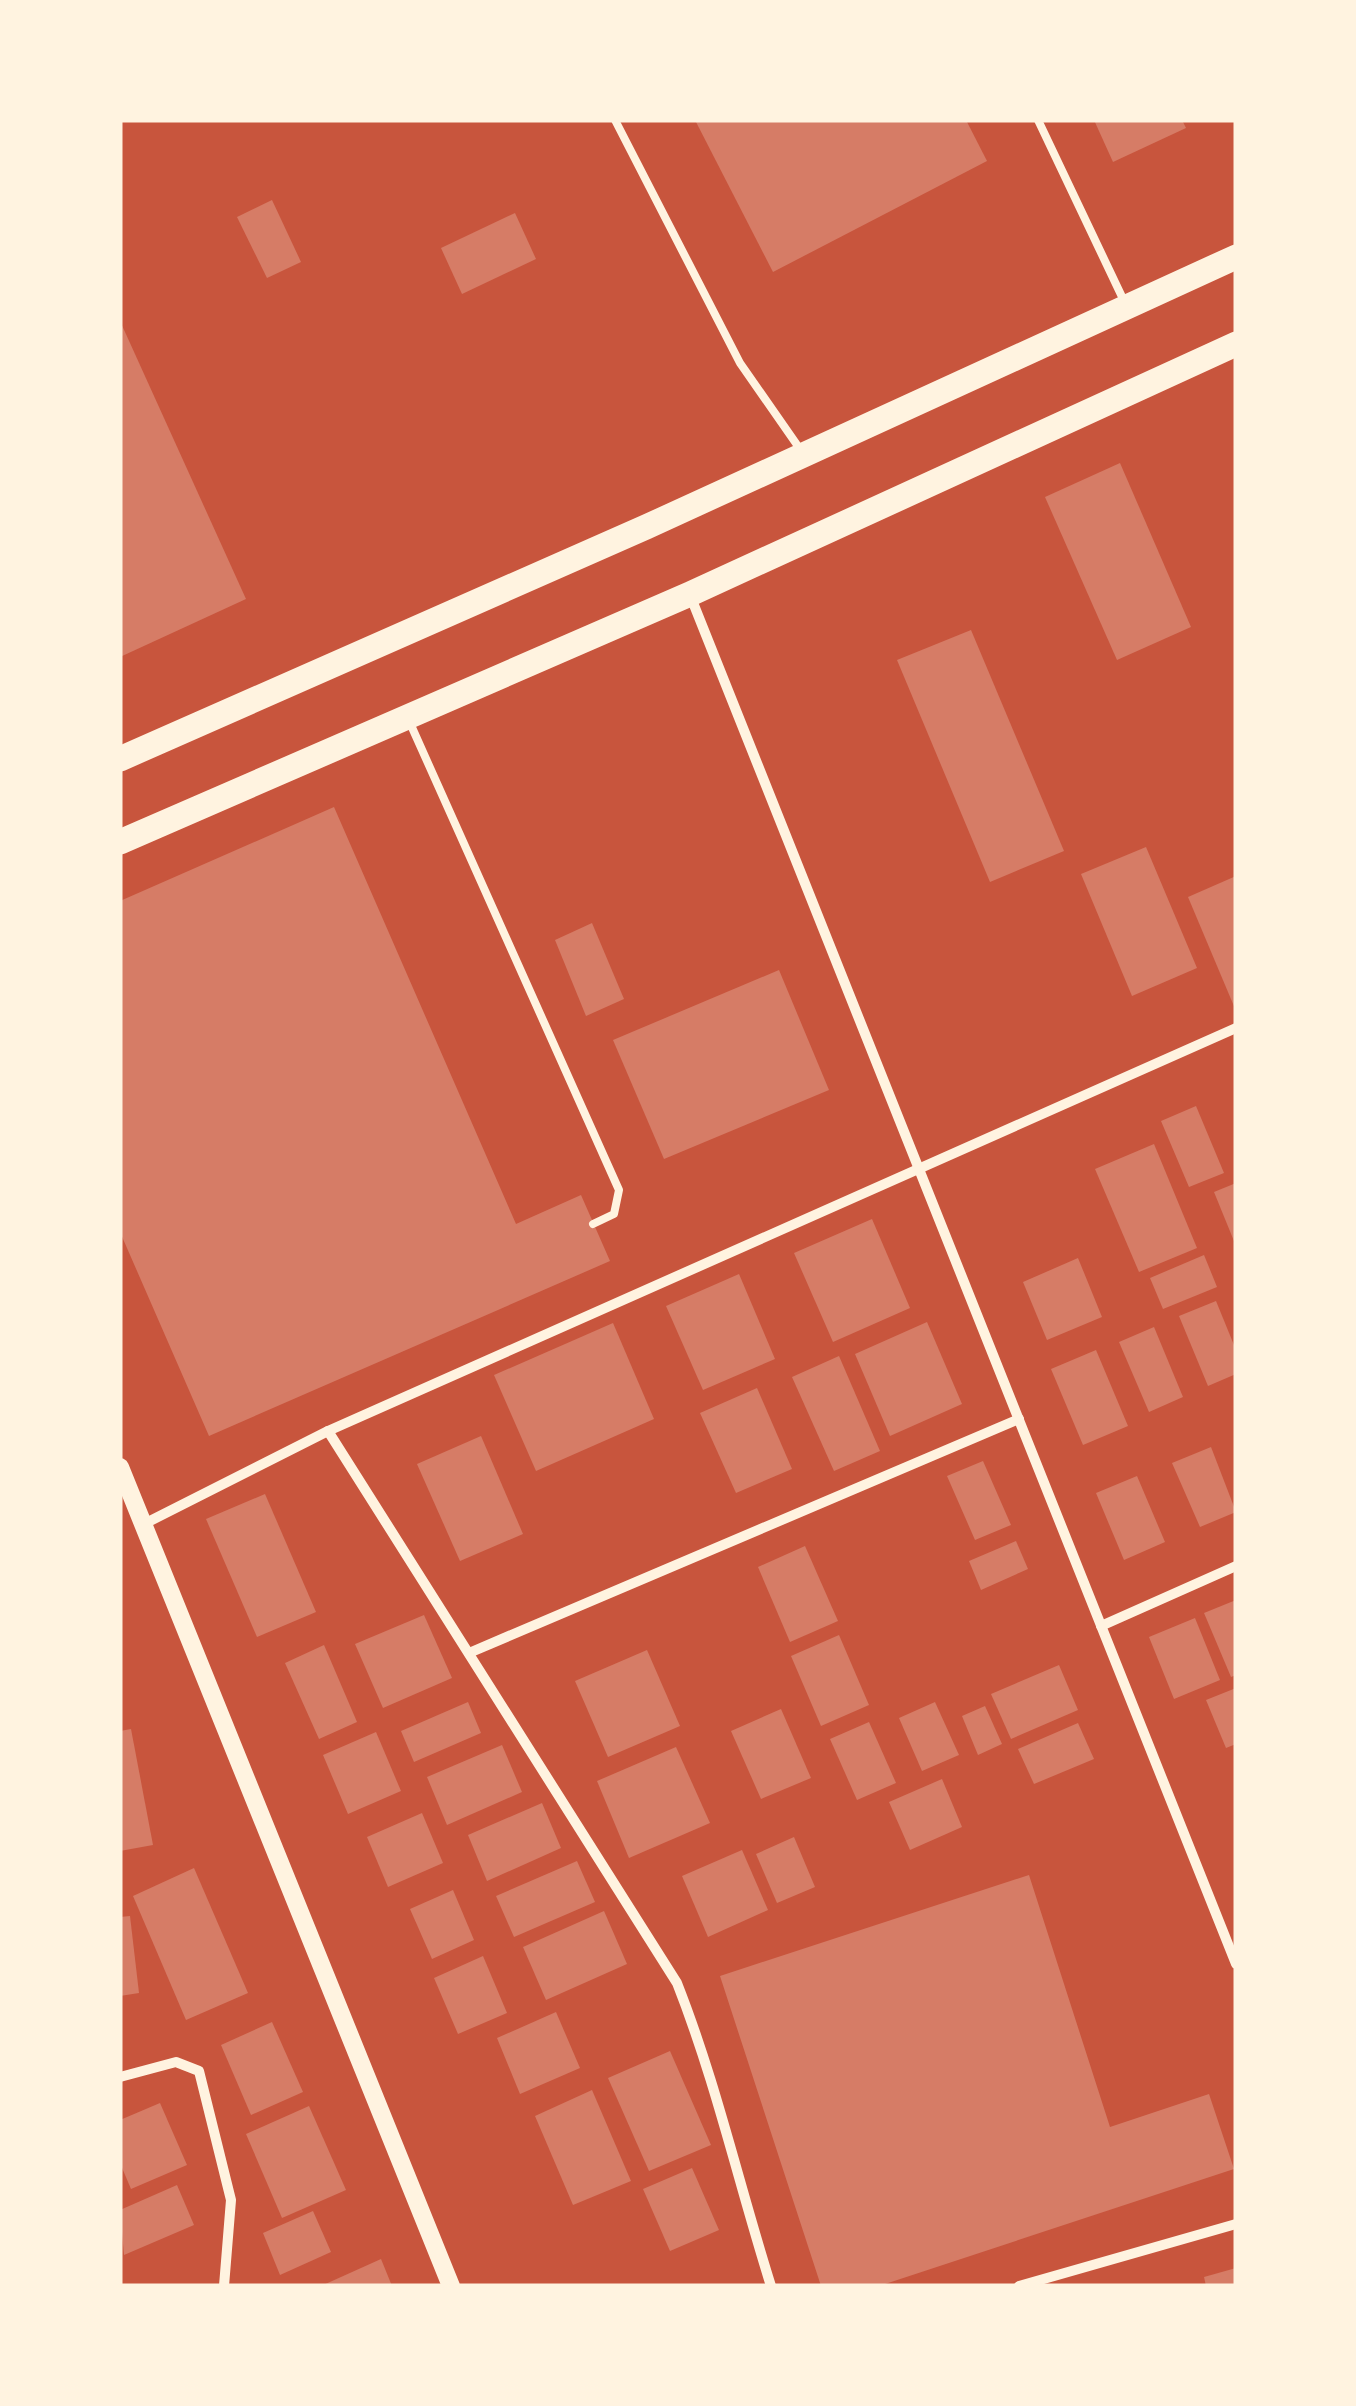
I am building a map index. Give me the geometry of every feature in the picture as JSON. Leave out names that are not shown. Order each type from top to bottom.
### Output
[{"type":"main road","points":[[120,760],[1128,309],[1236,257]]},
{"type":"main road","points":[[120,842],[690,594],[1236,344]]},
{"type":"street","points":[[690,594],[1236,1964]]},
{"type":"street","points":[[144,1524],[328,1431],[1236,1028]]},
{"type":"street","points":[[470,1653],[1019,1419]]},
{"type":"street","points":[[328,1431],[677,1983],[708,2062],[734,2168],[771,2286]]},
{"type":"street","points":[[120,1468],[452,2286]]},
{"type":"street","points":[[1101,1626],[1236,1566]]},
{"type":"street","points":[[120,2077],[176,2062],[200,2072],[231,2200],[224,2286]]},
{"type":"street","points":[[1020,2286],[1236,2224]]},
{"type":"lane","points":[[615,120],[740,363],[804,455]]},
{"type":"lane","points":[[1038,120],[1128,309]]},
{"type":"lane","points":[[408,717],[620,1190],[614,1214],[594,1224]]},
{"type":"building","points":[[695,120],[966,120],[987,161],[773,272]]},
{"type":"building","points":[[1094,120],[1182,120],[1186,128],[1113,162]]},
{"type":"building","points":[[272,200],[301,262],[267,278],[237,217]]},
{"type":"building","points":[[515,213],[536,259],[462,294],[441,248]]},
{"type":"building","points":[[120,321],[246,599],[120,657]]},
{"type":"building","points":[[1120,463],[1191,627],[1117,660],[1045,497]]},
{"type":"building","points":[[971,630],[1064,851],[990,882],[897,660]]},
{"type":"building","points":[[334,807],[516,1224],[581,1195],[610,1261],[209,1436],[120,1232],[120,901]]},
{"type":"building","points":[[1146,847],[1197,968],[1132,996],[1081,874]]},
{"type":"building","points":[[1236,876],[1236,1011],[1188,897]]},
{"type":"building","points":[[592,923],[624,999],[586,1016],[555,940]]},
{"type":"building","points":[[779,970],[829,1090],[664,1159],[613,1040]]},
{"type":"building","points":[[1196,1106],[1224,1173],[1189,1187],[1161,1121]]},
{"type":"building","points":[[1154,1144],[1197,1248],[1139,1272],[1095,1169]]},
{"type":"building","points":[[1236,1183],[1236,1246],[1214,1192]]},
{"type":"building","points":[[872,1219],[910,1308],[833,1342],[794,1253]]},
{"type":"building","points":[[1204,1255],[1217,1287],[1163,1309],[1150,1278]]},
{"type":"building","points":[[1078,1258],[1102,1317],[1047,1340],[1023,1282]]},
{"type":"building","points":[[739,1274],[775,1359],[703,1390],[666,1306]]},
{"type":"building","points":[[1216,1301],[1236,1350],[1236,1374],[1208,1386],[1179,1316]]},
{"type":"building","points":[[927,1322],[962,1404],[890,1436],[855,1354]]},
{"type":"building","points":[[613,1323],[654,1419],[536,1471],[494,1375]]},
{"type":"building","points":[[1154,1327],[1183,1397],[1149,1412],[1119,1342]]},
{"type":"building","points":[[1096,1350],[1128,1426],[1083,1445],[1051,1369]]},
{"type":"building","points":[[839,1356],[880,1451],[834,1471],[792,1377]]},
{"type":"building","points":[[757,1388],[792,1469],[736,1493],[700,1413]]},
{"type":"building","points":[[481,1436],[523,1534],[460,1561],[417,1464]]},
{"type":"building","points":[[1211,1447],[1236,1512],[1200,1527],[1172,1463]]},
{"type":"building","points":[[983,1461],[1011,1525],[975,1540],[947,1476]]},
{"type":"building","points":[[1137,1476],[1165,1542],[1124,1560],[1096,1493]]},
{"type":"building","points":[[265,1494],[316,1612],[257,1637],[206,1519]]},
{"type":"building","points":[[1016,1541],[1028,1569],[981,1590],[969,1561]]},
{"type":"building","points":[[805,1546],[838,1621],[790,1642],[758,1567]]},
{"type":"building","points":[[1236,1600],[1236,1675],[1231,1677],[1204,1613]]},
{"type":"building","points":[[424,1615],[452,1678],[383,1708],[355,1644]]},
{"type":"building","points":[[1195,1618],[1220,1680],[1174,1699],[1149,1637]]},
{"type":"building","points":[[839,1635],[869,1705],[821,1726],[791,1656]]},
{"type":"building","points":[[324,1645],[357,1722],[319,1739],[285,1663]]},
{"type":"building","points":[[647,1650],[680,1726],[608,1757],[575,1681]]},
{"type":"building","points":[[1059,1665],[1078,1710],[1011,1739],[991,1694]]},
{"type":"building","points":[[1236,1688],[1236,1744],[1226,1748],[1206,1700]]},
{"type":"building","points":[[468,1702],[481,1733],[414,1762],[401,1731]]},
{"type":"building","points":[[935,1702],[959,1755],[922,1771],[899,1718]]},
{"type":"building","points":[[985,1706],[1002,1744],[978,1755],[962,1716]]},
{"type":"building","points":[[781,1709],[811,1778],[761,1799],[731,1731]]},
{"type":"building","points":[[869,1722],[896,1783],[857,1800],[830,1739]]},
{"type":"building","points":[[1078,1723],[1094,1759],[1034,1784],[1018,1749]]},
{"type":"building","points":[[131,1729],[153,1845],[120,1851],[120,1731]]},
{"type":"building","points":[[376,1732],[401,1791],[348,1814],[323,1755]]},
{"type":"building","points":[[502,1745],[522,1792],[447,1825],[427,1777]]},
{"type":"building","points":[[676,1747],[710,1823],[629,1858],[597,1781]]},
{"type":"building","points":[[942,1779],[962,1827],[910,1850],[889,1802]]},
{"type":"building","points":[[542,1803],[561,1848],[487,1881],[468,1835]]},
{"type":"building","points":[[422,1813],[443,1863],[388,1887],[367,1837]]},
{"type":"building","points":[[794,1837],[815,1887],[777,1903],[756,1854]]},
{"type":"building","points":[[742,1850],[768,1910],[708,1937],[682,1876]]},
{"type":"building","points":[[577,1861],[595,1902],[514,1937],[496,1896]]},
{"type":"building","points":[[194,1868],[248,1993],[186,2020],[133,1896]]},
{"type":"building","points":[[1029,1875],[1110,2127],[1209,2094],[1234,2169],[879,2286],[821,2286],[720,1976]]},
{"type":"building","points":[[453,1890],[474,1940],[432,1959],[410,1909]]},
{"type":"building","points":[[604,1911],[627,1964],[546,2000],[523,1947]]},
{"type":"building","points":[[130,1916],[139,1993],[120,1996],[120,1917]]},
{"type":"building","points":[[483,1956],[507,2013],[458,2034],[434,1978]]},
{"type":"building","points":[[556,2012],[580,2068],[520,2094],[497,2038]]},
{"type":"building","points":[[272,2022],[303,2092],[251,2115],[221,2045]]},
{"type":"building","points":[[670,2051],[711,2145],[649,2171],[608,2078]]},
{"type":"building","points":[[592,2090],[631,2181],[573,2205],[535,2116]]},
{"type":"building","points":[[160,2103],[187,2165],[131,2189],[120,2163],[120,2120]]},
{"type":"building","points":[[309,2106],[346,2190],[282,2218],[246,2134]]},
{"type":"building","points":[[692,2168],[719,2230],[670,2251],[643,2189]]},
{"type":"building","points":[[177,2185],[194,2225],[124,2255],[120,2210]]},
{"type":"building","points":[[313,2211],[331,2252],[280,2275],[263,2233]]},
{"type":"building","points":[[381,2259],[392,2286],[321,2286]]},
{"type":"building","points":[[1236,2268],[1236,2286],[1206,2286],[1204,2277]]}]
